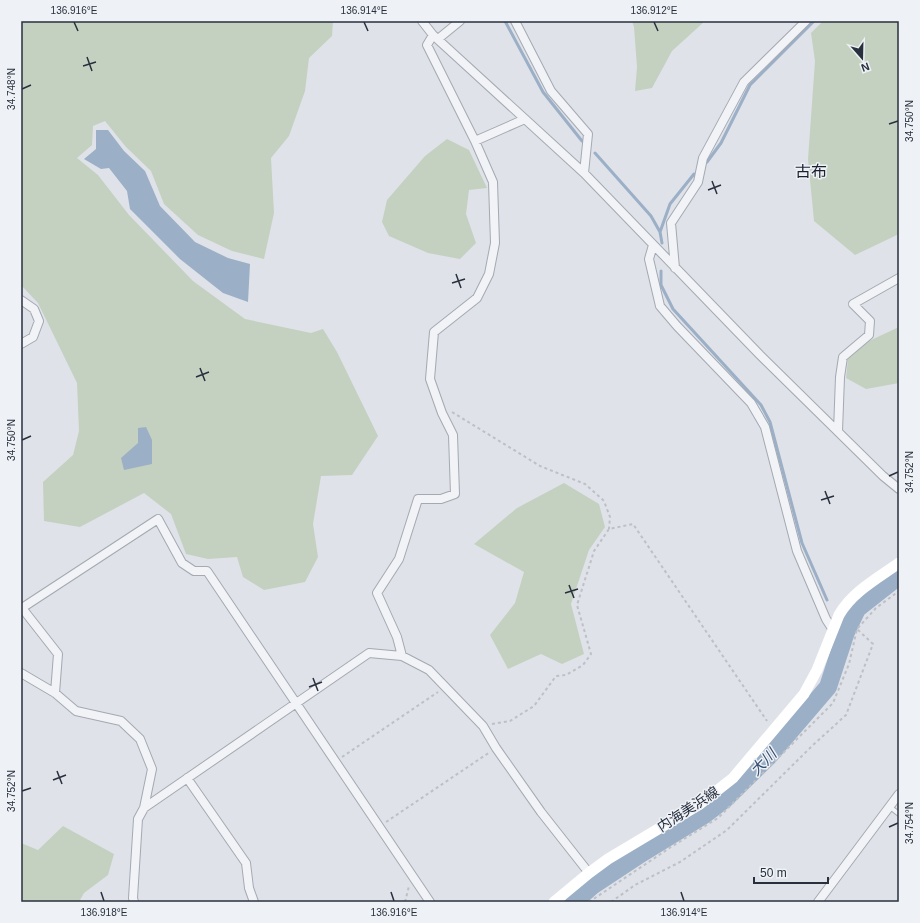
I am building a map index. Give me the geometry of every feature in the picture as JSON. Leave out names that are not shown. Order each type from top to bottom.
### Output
[{"type":"main road","name":"内海美浜線","points":[[554,902],[589,872],[614,855],[700,804],[734,778],[804,694],[817,670],[843,607],[855,595],[899,563]]},
{"type":"street","points":[[422,21],[435,37],[584,173],[760,355],[883,476],[899,489]]},
{"type":"street","points":[[402,656],[397,638],[377,593],[399,558],[418,499],[441,499],[455,494],[453,435],[442,412],[430,379],[434,332],[477,298],[490,274],[495,243],[493,182],[475,141],[427,45],[435,37],[460,21]]},
{"type":"street","points":[[515,21],[551,91],[588,134],[584,173]]},
{"type":"street","points":[[675,268],[671,223],[698,182],[703,158],[744,82],[806,21]]},
{"type":"street","points":[[475,141],[525,119]]},
{"type":"street","points":[[653,245],[649,259],[660,306],[677,326],[751,403],[765,427],[797,551],[826,619],[833,630]]},
{"type":"street","points":[[838,431],[840,378],[843,358],[869,335],[870,321],[853,304],[899,278]]},
{"type":"street","points":[[21,300],[34,309],[38,321],[33,337],[21,344]]},
{"type":"street","points":[[55,693],[58,654],[22,608],[158,519],[182,564],[194,571],[207,571],[430,902]]},
{"type":"street","points":[[144,808],[369,653],[402,656],[429,670],[484,726],[496,748],[541,812],[589,872]]},
{"type":"street","points":[[21,673],[55,693],[76,711],[121,721],[140,739],[152,769],[144,808],[138,819],[134,902]]},
{"type":"street","points":[[187,778],[246,863],[249,888],[254,902]]},
{"type":"street","points":[[818,902],[899,794]]},
{"type":"lane","points":[[890,807],[899,814]]},
{"type":"path","points":[[442,412],[450,412],[540,466],[586,484],[604,501],[610,517],[610,529],[594,551],[576,605],[591,654],[583,664],[566,675],[556,676],[534,706],[510,721],[484,726]]},
{"type":"path","points":[[610,529],[633,524],[773,731]]},
{"type":"path","points":[[611,902],[635,885],[680,862],[728,830],[812,746],[846,715],[873,644],[857,629]]},
{"type":"path","points":[[336,762],[445,687]]},
{"type":"path","points":[[380,826],[496,748]]},
{"type":"path","points":[[405,902],[413,875]]},
{"type":"green space","points":[[21,21],[333,21],[332,36],[309,58],[305,91],[289,136],[271,158],[274,213],[264,259],[232,251],[198,235],[164,204],[151,171],[126,147],[105,121],[93,126],[92,145],[77,158],[98,175],[129,215],[193,281],[245,319],[311,333],[323,329],[337,352],[378,436],[352,475],[321,476],[313,524],[318,557],[305,582],[264,590],[243,577],[237,557],[208,559],[186,554],[171,514],[144,493],[80,527],[44,521],[43,482],[73,455],[79,431],[77,383],[38,303],[21,285]]},
{"type":"green space","points":[[632,21],[705,21],[672,51],[652,88],[635,91],[637,67],[634,27]]},
{"type":"green space","points":[[823,21],[899,21],[899,234],[855,255],[814,221],[808,159],[815,61],[811,33]]},
{"type":"green space","points":[[447,139],[469,150],[487,188],[469,190],[466,214],[476,243],[460,259],[428,253],[389,236],[382,222],[387,200],[425,156]]},
{"type":"green space","points":[[899,327],[899,383],[866,389],[846,378],[848,359],[869,341]]},
{"type":"green space","points":[[564,483],[599,504],[605,527],[589,550],[571,604],[584,654],[562,664],[541,654],[508,669],[490,635],[515,603],[524,572],[474,544],[517,508]]},
{"type":"green space","points":[[63,826],[114,854],[108,875],[84,893],[79,902],[21,902],[21,843],[38,850]]},
{"type":"water","points":[[96,130],[108,130],[124,151],[145,171],[160,206],[195,242],[228,258],[250,264],[248,302],[223,293],[180,259],[130,209],[127,191],[109,168],[101,169],[84,159],[96,149]]},
{"type":"water","points":[[146,427],[152,440],[152,464],[124,470],[121,458],[138,443],[138,428]]},
{"type":"waterway","points":[[505,21],[543,92],[582,141]]},
{"type":"waterway","points":[[707,162],[721,143],[750,85],[814,21]]},
{"type":"waterway","points":[[595,153],[651,216],[660,232],[662,243]]},
{"type":"waterway","points":[[660,232],[670,204],[694,174]]},
{"type":"waterway","points":[[661,271],[661,285],[673,309],[761,405],[770,422],[802,543],[827,600]]},
{"type":"waterway","name":"大川","points":[[574,902],[592,886],[704,815],[725,799],[769,756],[828,687],[846,632],[857,609],[899,576]]},
{"type":"district","name":"古布","points":[[811,171]]}]
